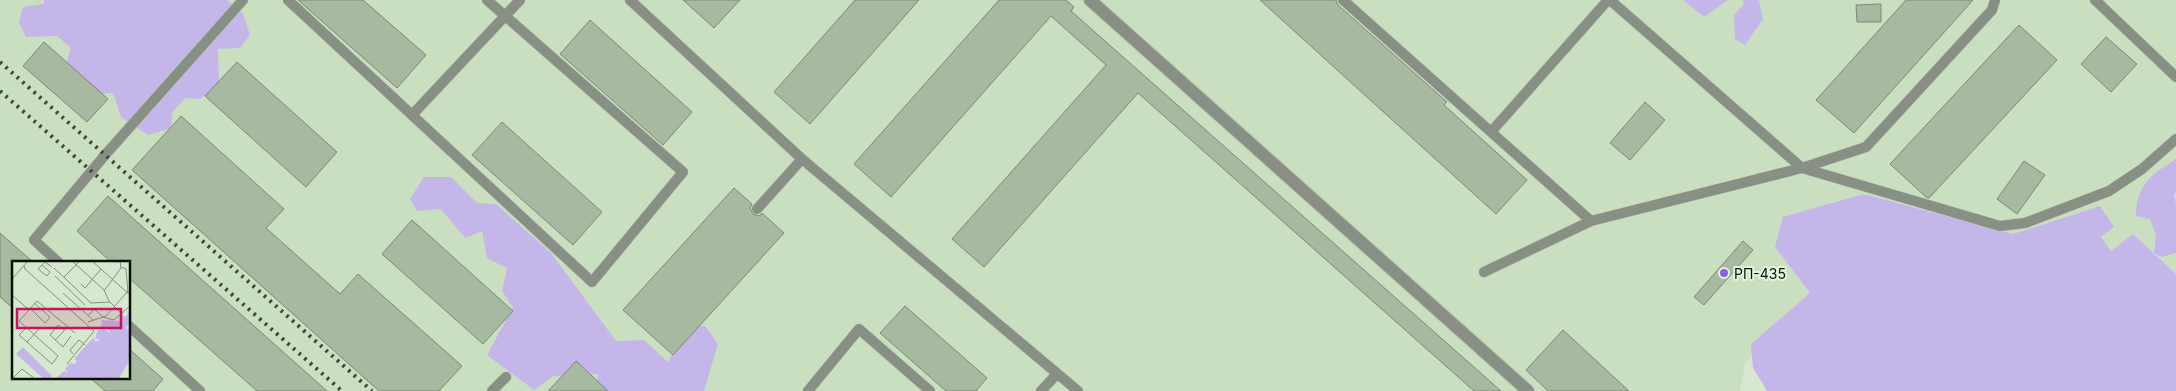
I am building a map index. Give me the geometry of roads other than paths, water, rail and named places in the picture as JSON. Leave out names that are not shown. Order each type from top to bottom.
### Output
[{"type":"street","points":[[1090,0],[1528,391]]},
{"type":"lane","points":[[288,0],[592,282],[683,172],[487,0]]},
{"type":"lane","points":[[412,115],[520,0]]},
{"type":"lane","points":[[630,0],[802,159],[1078,391]]},
{"type":"lane","points":[[1491,132],[1609,0],[1802,168],[2000,226],[2025,223],[2109,191],[2142,169],[2176,139]]},
{"type":"lane","points":[[1484,272],[1591,221],[1802,168],[1866,147],[1992,10],[1995,0]]},
{"type":"lane","points":[[2095,0],[2176,77]]},
{"type":"lane","points":[[57,261],[34,240],[105,155],[241,1]]},
{"type":"lane","points":[[1349,2],[1591,221]]},
{"type":"lane","points":[[757,208],[802,159]]},
{"type":"lane","points":[[130,327],[195,389]]},
{"type":"lane","points":[[808,391],[859,329],[930,391]]},
{"type":"lane","points":[[1041,391],[1057,374]]},
{"type":"lane","points":[[492,391],[506,377]]},
{"type":"railway","points":[[0,62],[372,391]]},
{"type":"railway","points":[[0,91],[342,391]]},
{"type":"place","name":"РП-435","points":[[1724,273]]}]
